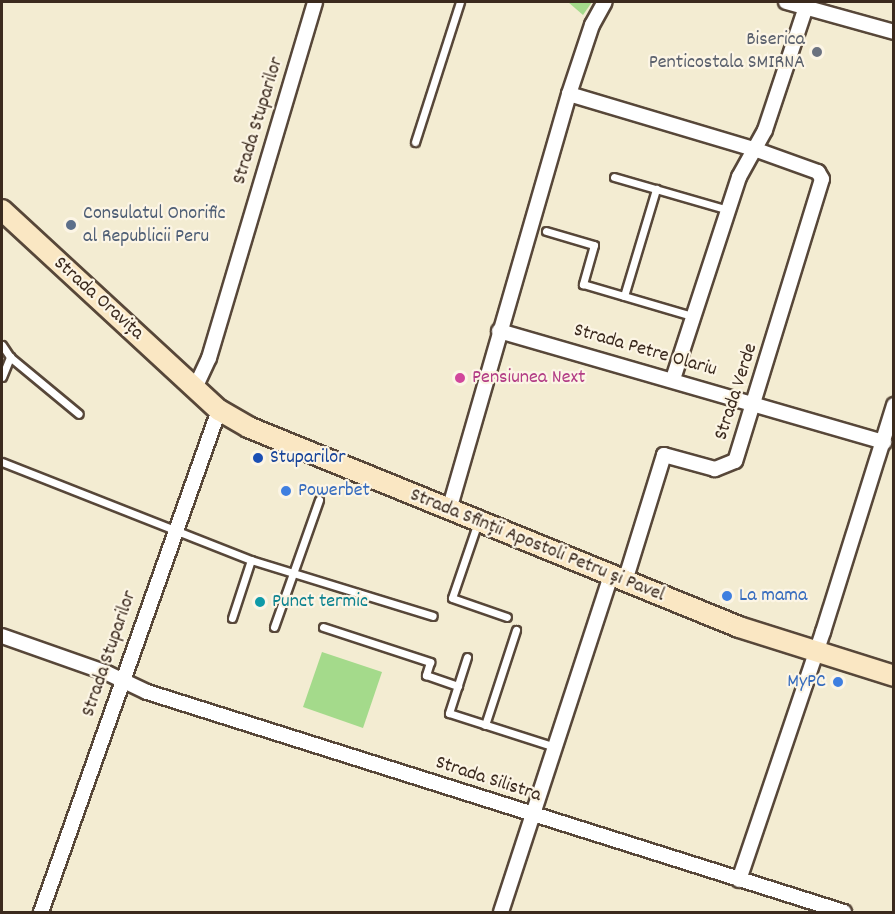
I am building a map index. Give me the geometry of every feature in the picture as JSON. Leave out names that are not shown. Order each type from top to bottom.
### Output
[{"type":"main road","name":"Strada Oravița","points":[[2,210],[195,388]]},
{"type":"main road","name":"Strada Sfinții Apostoli Petru și Pavel","points":[[195,388],[219,410],[286,445],[618,579],[816,653],[894,676]]},
{"type":"street","name":"Strada Stuparilor","points":[[195,388],[208,358],[315,2]]},
{"type":"street","points":[[449,510],[569,94],[592,25],[605,2]]},
{"type":"street","points":[[786,2],[894,32]]},
{"type":"street","points":[[673,379],[728,210],[754,149],[765,130],[806,7]]},
{"type":"street","points":[[569,94],[754,149]]},
{"type":"street","name":"Strada Verde","points":[[501,912],[555,747],[664,455],[716,469],[726,468],[735,461],[822,188],[818,172],[754,149]]},
{"type":"street","name":"Strada Petre Olariu","points":[[499,331],[754,402],[884,442]]},
{"type":"street","points":[[739,880],[816,653],[894,405]]},
{"type":"street","name":"Strada Stuparilor","points":[[41,912],[121,680],[219,410]]},
{"type":"street","name":"Strada Silistra","points":[[2,636],[121,680],[147,692],[739,880],[826,910],[844,912]]},
{"type":"lane","points":[[415,142],[460,2]]},
{"type":"lane","points":[[614,177],[728,210]]},
{"type":"lane","points":[[624,296],[656,189]]},
{"type":"lane","points":[[546,231],[594,245],[583,284],[692,316]]},
{"type":"lane","points":[[2,345],[10,357],[79,414]]},
{"type":"lane","points":[[2,377],[10,357]]},
{"type":"lane","points":[[2,462],[174,532],[251,560],[433,616]]},
{"type":"lane","points":[[274,627],[319,500]]},
{"type":"lane","points":[[478,522],[452,598],[507,616]]},
{"type":"lane","points":[[232,618],[251,560]]},
{"type":"lane","points":[[323,627],[430,662],[426,675],[458,686]]},
{"type":"lane","points":[[484,724],[516,630]]},
{"type":"lane","points":[[467,657],[449,713],[555,747]]},
{"type":"green space","points":[[568,2],[592,2],[583,15]]},
{"type":"green space","points":[[322,652],[382,672],[363,728],[303,707]]},
{"type":"place","name":"Biserica Penticostala SMIRNA","points":[[817,52]]},
{"type":"place","name":"Consulatul Onorific al Republicii Peru","points":[[71,225]]},
{"type":"place","name":"Pensiunea Next","points":[[460,378]]},
{"type":"place","name":"Stuparilor","points":[[258,458]]},
{"type":"place","name":"Powerbet","points":[[286,491]]},
{"type":"place","name":"La mama","points":[[727,596]]},
{"type":"place","name":"Punct termic","points":[[260,602]]},
{"type":"place","name":"MyPC","points":[[838,682]]}]
